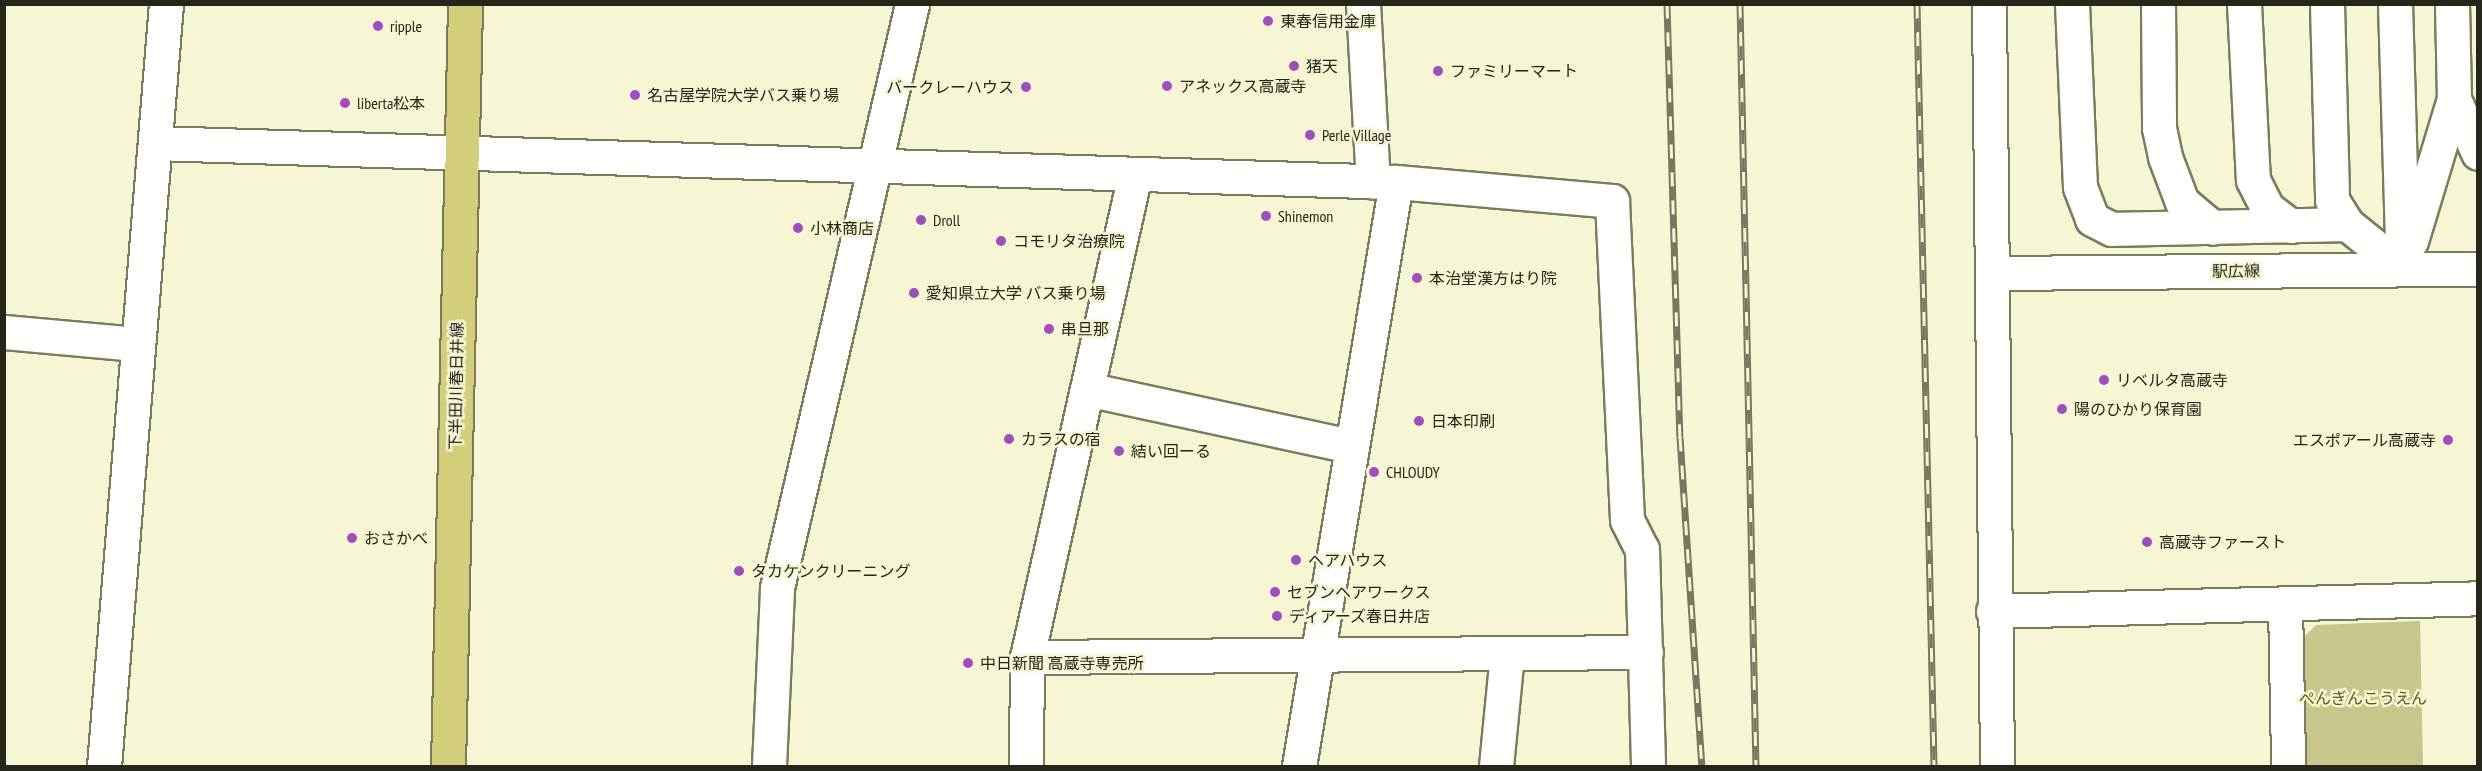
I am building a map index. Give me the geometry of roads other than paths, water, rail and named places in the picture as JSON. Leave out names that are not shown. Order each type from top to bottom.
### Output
[{"type":"main road","name":"下半田川春日井線","points":[[448,766],[465,4]]},
{"type":"street","points":[[104,766],[136,344],[166,4]]},
{"type":"street","points":[[769,766],[777,588],[873,164],[912,4]]},
{"type":"street","points":[[1299,766],[1315,654],[1351,446],[1384,182],[1363,4]]},
{"type":"street","points":[[1989,4],[1995,273],[1993,611],[1997,766]]},
{"type":"street","points":[[2072,4],[2079,187],[2092,219],[2112,229],[2347,224]]},
{"type":"street","points":[[2158,4],[2159,128],[2165,157],[2182,202],[2213,228]]},
{"type":"street","points":[[2244,4],[2253,180],[2267,208],[2291,226]]},
{"type":"street","points":[[2327,4],[2332,200],[2347,224],[2403,269]]},
{"type":"street","points":[[2395,4],[2403,269]]},
{"type":"street","points":[[2403,269],[2454,99],[2452,4]]},
{"type":"street","points":[[2454,99],[2478,153]]},
{"type":"street","points":[[155,144],[873,164],[1384,182],[1612,201],[1627,520],[1642,549],[1648,766]]},
{"type":"street","points":[[1026,766],[1027,657],[1135,175]]},
{"type":"street","name":"駅広線","points":[[1995,273],[2478,269]]},
{"type":"street","points":[[4,332],[136,344]]},
{"type":"street","points":[[1087,389],[1351,446]]},
{"type":"street","points":[[1993,611],[2478,598]]},
{"type":"street","points":[[2285,603],[2288,766]]},
{"type":"street","points":[[1027,657],[1646,652]]},
{"type":"street","points":[[1496,766],[1507,654]]},
{"type":"railway","points":[[1667,4],[1680,437],[1702,766]]},
{"type":"railway","points":[[1740,4],[1756,766]]},
{"type":"railway","points":[[1917,4],[1934,766]]},
{"type":"place","name":"東春信用金庫","points":[[1268,21]]},
{"type":"place","name":"ripple","points":[[378,26]]},
{"type":"place","name":"猪天","points":[[1294,66]]},
{"type":"place","name":"ファミリーマート","points":[[1438,71]]},
{"type":"place","name":"アネックス高蔵寺","points":[[1167,86]]},
{"type":"place","name":"バークレーハウス","points":[[1026,87]]},
{"type":"place","name":"名古屋学院大学バス乗り場","points":[[635,95]]},
{"type":"place","name":"liberta松本","points":[[345,103]]},
{"type":"place","name":"Perle Village","points":[[1310,135]]},
{"type":"place","name":"Shinemon","points":[[1266,216]]},
{"type":"place","name":"Droll","points":[[921,220]]},
{"type":"place","name":"小林商店","points":[[798,228]]},
{"type":"place","name":"コモリタ治療院","points":[[1001,241]]},
{"type":"place","name":"本治堂漢方はり院","points":[[1417,278]]},
{"type":"place","name":"愛知県立大学 バス乗り場","points":[[914,293]]},
{"type":"place","name":"串旦那","points":[[1049,329]]},
{"type":"place","name":"リベルタ高蔵寺","points":[[2104,380]]},
{"type":"place","name":"陽のひかり保育園","points":[[2062,409]]},
{"type":"place","name":"日本印刷","points":[[1419,421]]},
{"type":"place","name":"カラスの宿","points":[[1009,439]]},
{"type":"place","name":"エスポアール高蔵寺","points":[[2448,440]]},
{"type":"place","name":"結い回ーる","points":[[1119,451]]},
{"type":"place","name":"CHLOUDY","points":[[1374,472]]},
{"type":"place","name":"おさかべ","points":[[352,538]]},
{"type":"place","name":"高蔵寺ファースト","points":[[2147,542]]},
{"type":"place","name":"ヘアハウス","points":[[1296,560]]},
{"type":"place","name":"タカケンクリーニング","points":[[739,571]]},
{"type":"place","name":"セブンヘアワークス","points":[[1275,592]]},
{"type":"place","name":"ディアーズ春日井店","points":[[1277,616]]},
{"type":"place","name":"中日新聞 高蔵寺専売所","points":[[968,663]]},
{"type":"park label","name":"ぺんぎんこうえん","points":[[2363,698]]}]
